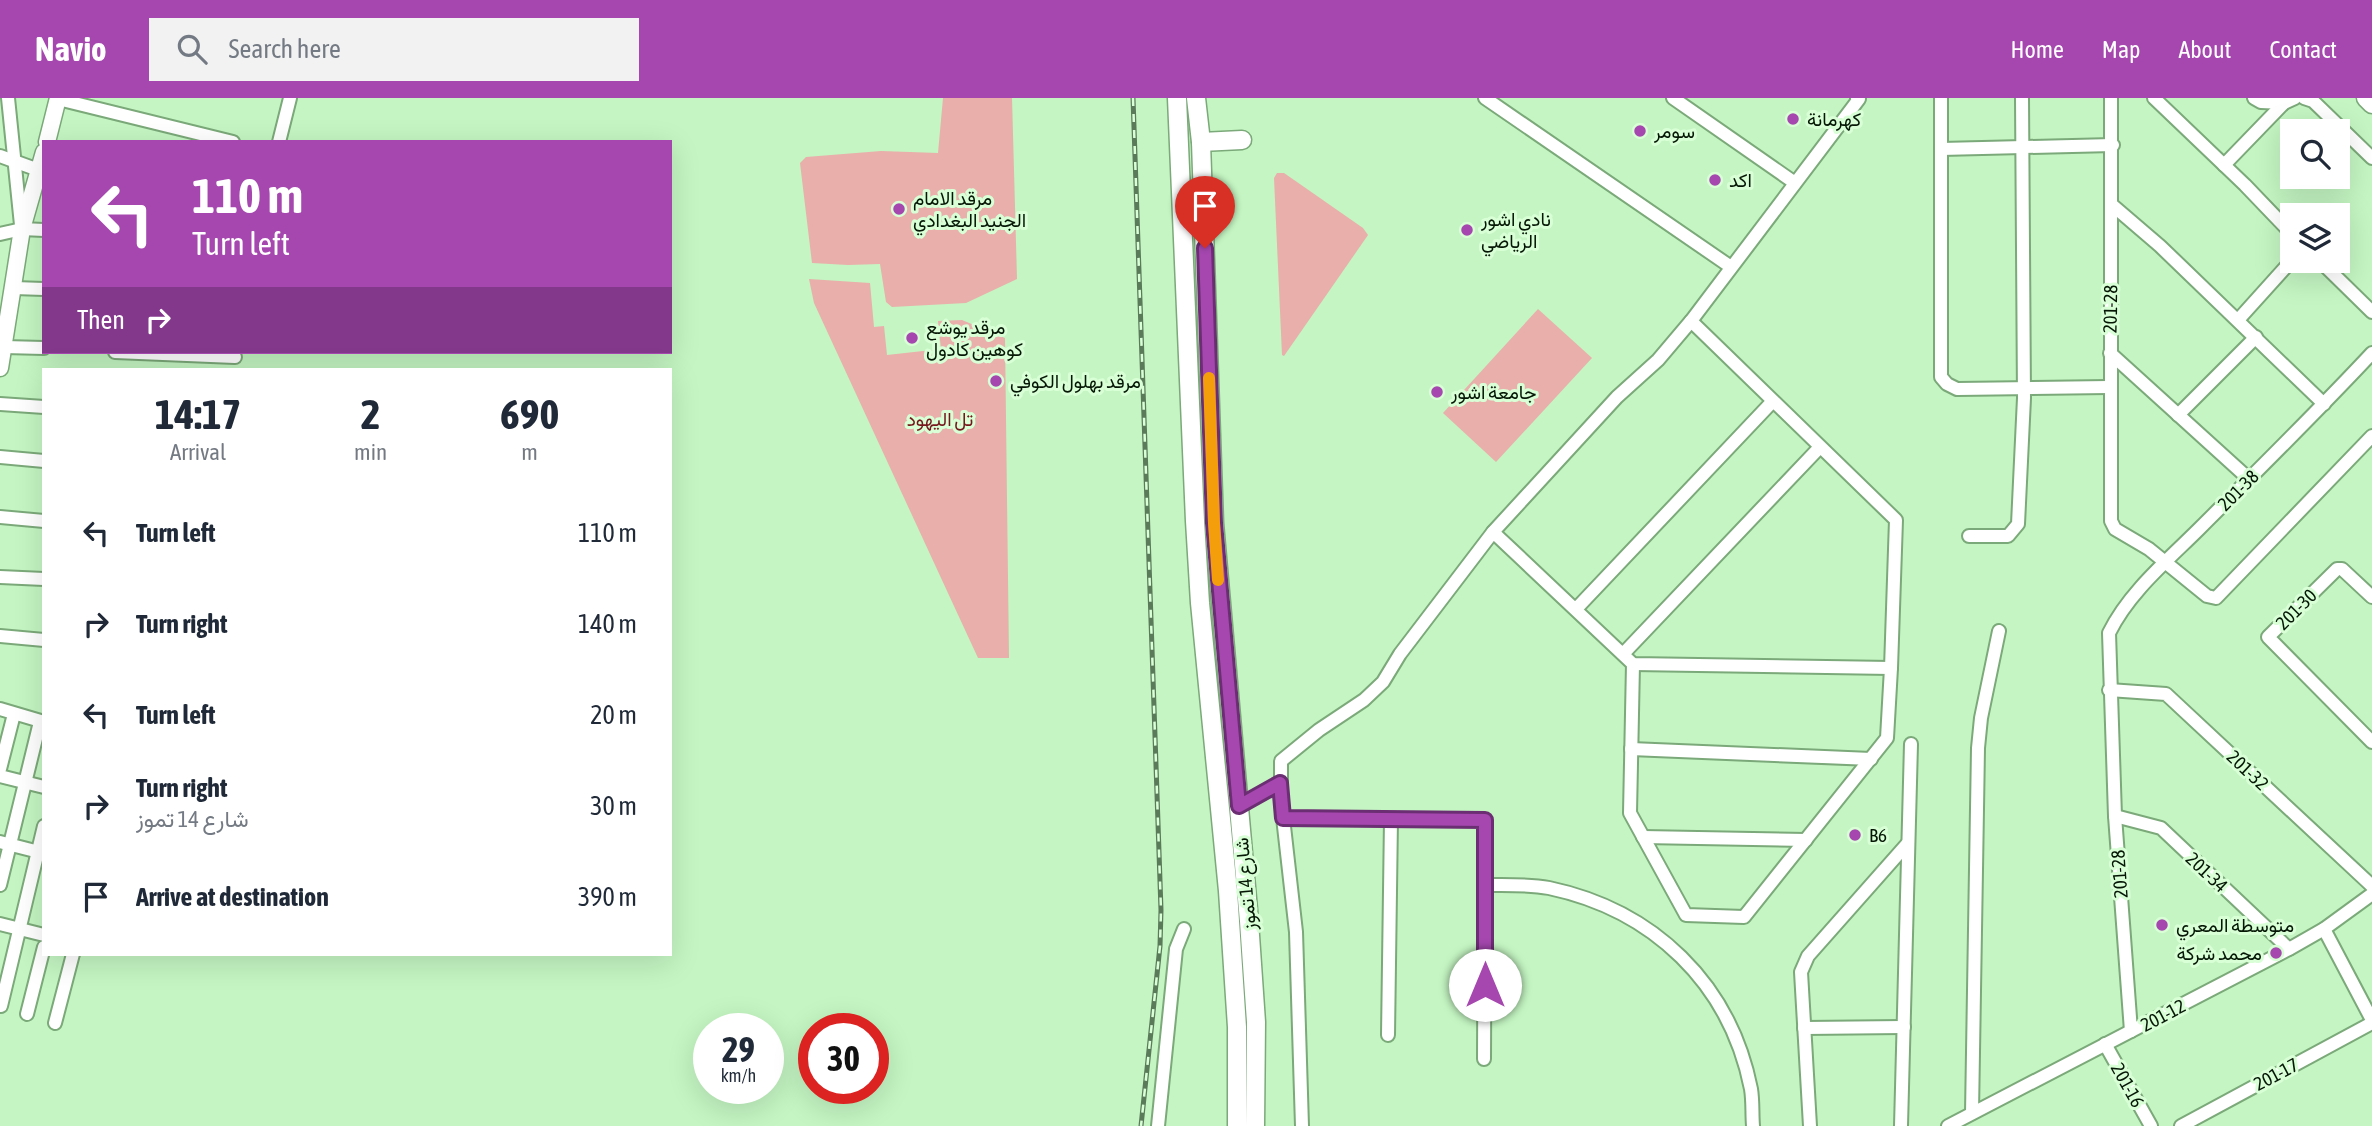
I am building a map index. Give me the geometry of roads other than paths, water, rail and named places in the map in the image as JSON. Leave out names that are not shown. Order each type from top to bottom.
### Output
[{"type":"main road","name":"شارع 14 تموز","points":[[1177,98],[1197,548],[1229,904],[1237,1027],[1237,1126]]},
{"type":"main road","name":"شارع 14 تموز","points":[[1196,98],[1201,142],[1214,523],[1256,1022],[1255,1126]]},
{"type":"main road","points":[[2366,98],[2372,104]]},
{"type":"main road","points":[[1201,142],[1242,140]]},
{"type":"street","points":[[280,140],[290,98]]},
{"type":"street","points":[[1485,98],[1731,267]]},
{"type":"street","points":[[1673,98],[1796,183]]},
{"type":"street","points":[[1302,1126],[1296,932],[1280,783],[1282,761],[1319,730],[1364,700],[1383,682],[1399,654],[1493,532],[1618,397],[1658,360],[1691,321],[1859,99],[1857,98]]},
{"type":"street","points":[[1941,98],[1941,377],[1957,389],[2109,387]]},
{"type":"street","points":[[1969,536],[2008,537],[2018,524],[2024,387],[2022,98]]},
{"type":"street","name":"201-28","points":[[2111,98],[2111,521],[2115,528],[2144,545],[2166,563]]},
{"type":"street","points":[[2154,98],[2280,222]]},
{"type":"street","points":[[2254,98],[2261,102],[2290,101]]},
{"type":"street","points":[[2304,98],[2313,101],[2372,159]]},
{"type":"street","points":[[48,140],[58,99],[225,140]]},
{"type":"street","points":[[6,100],[6,158],[22,229]]},
{"type":"street","points":[[2224,165],[2290,101]]},
{"type":"street","points":[[1941,149],[2113,145]]},
{"type":"street","points":[[0,368],[22,229],[41,172],[6,158]]},
{"type":"street","points":[[2111,204],[2138,226],[2324,404]]},
{"type":"street","points":[[0,234],[22,229],[42,230]]},
{"type":"street","points":[[2238,320],[2281,273]]},
{"type":"street","points":[[2332,273],[2372,312]]},
{"type":"street","points":[[14,288],[42,289]]},
{"type":"street","points":[[1633,664],[1630,813],[1686,915],[1744,917],[1887,738],[1896,520],[1691,321]]},
{"type":"street","points":[[2178,415],[2256,337]]},
{"type":"street","points":[[4,347],[42,348]]},
{"type":"street","name":"201-38","points":[[2109,633],[2118,614],[2372,353]]},
{"type":"street","points":[[163,354],[235,357]]},
{"type":"street","points":[[2110,354],[2249,478]]},
{"type":"street","points":[[1576,609],[1773,401]]},
{"type":"street","points":[[0,404],[42,407]]},
{"type":"street","points":[[2166,563],[2207,596],[2219,597],[2372,436]]},
{"type":"street","points":[[1623,654],[1820,447]]},
{"type":"street","points":[[0,457],[42,461]]},
{"type":"street","points":[[0,517],[42,521]]},
{"type":"street","points":[[1493,532],[1633,664],[1891,668]]},
{"type":"street","name":"201-30","points":[[2372,597],[2342,569],[2337,569],[2268,637],[2372,742]]},
{"type":"street","points":[[0,576],[42,579]]},
{"type":"street","points":[[1972,1113],[1978,748],[1981,718],[1999,631]]},
{"type":"street","name":"201-28","points":[[2109,633],[2115,816],[2131,1031]]},
{"type":"street","points":[[0,636],[42,639]]},
{"type":"street","name":"201-32","points":[[2109,690],[2166,694],[2372,886]]},
{"type":"street","points":[[0,709],[42,722],[5,844],[0,885]]},
{"type":"street","points":[[0,769],[14,714]]},
{"type":"street","points":[[1901,1126],[1911,744]]},
{"type":"street","points":[[1631,748],[1871,758]]},
{"type":"street","points":[[0,776],[42,786]]},
{"type":"street","points":[[1239,806],[1280,783]]},
{"type":"street","name":"201-34","points":[[2115,816],[2161,828],[2289,948]]},
{"type":"street","points":[[1283,818],[1485,820],[1484,1059]]},
{"type":"street","points":[[1388,1035],[1391,819]]},
{"type":"street","points":[[1643,837],[1805,840]]},
{"type":"street","points":[[1810,1126],[1800,979],[1804,964],[1908,843]]},
{"type":"street","points":[[1,1006],[41,852],[5,844]]},
{"type":"street","points":[[1485,885],[1546,888],[1596,901],[1641,924],[1681,956],[1714,995],[1737,1041],[1751,1090],[1753,1126]]},
{"type":"street","name":"201-12","points":[[1948,1126],[2324,929],[2372,894]]},
{"type":"street","points":[[0,924],[42,935]]},
{"type":"street","points":[[1158,1126],[1176,948],[1184,929]]},
{"type":"street","points":[[2324,929],[2372,1021]]},
{"type":"street","points":[[27,1014],[42,955]]},
{"type":"street","points":[[55,1023],[72,956]]},
{"type":"street","name":"201-17","points":[[2181,1126],[2372,1021]]},
{"type":"street","points":[[1804,1028],[1904,1027]]},
{"type":"street","name":"201-16","points":[[2105,1044],[2151,1126]]},
{"type":"railway","points":[[1133,98],[1161,910],[1160,946],[1141,1126]]},
{"type":"place","name":"كهرمانة","points":[[1793,119]]},
{"type":"place","name":"سومر","points":[[1640,131]]},
{"type":"place","name":"اكد","points":[[1715,180]]},
{"type":"place","name":"مرقد الامام الجنيد البغدادي","points":[[899,209]]},
{"type":"place","name":"نادي اشور الرياضي","points":[[1467,230]]},
{"type":"place","name":"مرقد يوشع كوهين كادول","points":[[912,338]]},
{"type":"place","name":"مرقد بهلول الكوفي","points":[[996,381]]},
{"type":"place","name":"جامعة اشور","points":[[1437,392]]},
{"type":"place","name":"B6","points":[[1855,835]]},
{"type":"place","name":"متوسطة المعري","points":[[2162,925]]},
{"type":"place","name":"محمد شركة","points":[[2276,953]]},
{"type":"park label","name":"تل اليهود","points":[[940,419]]}]
